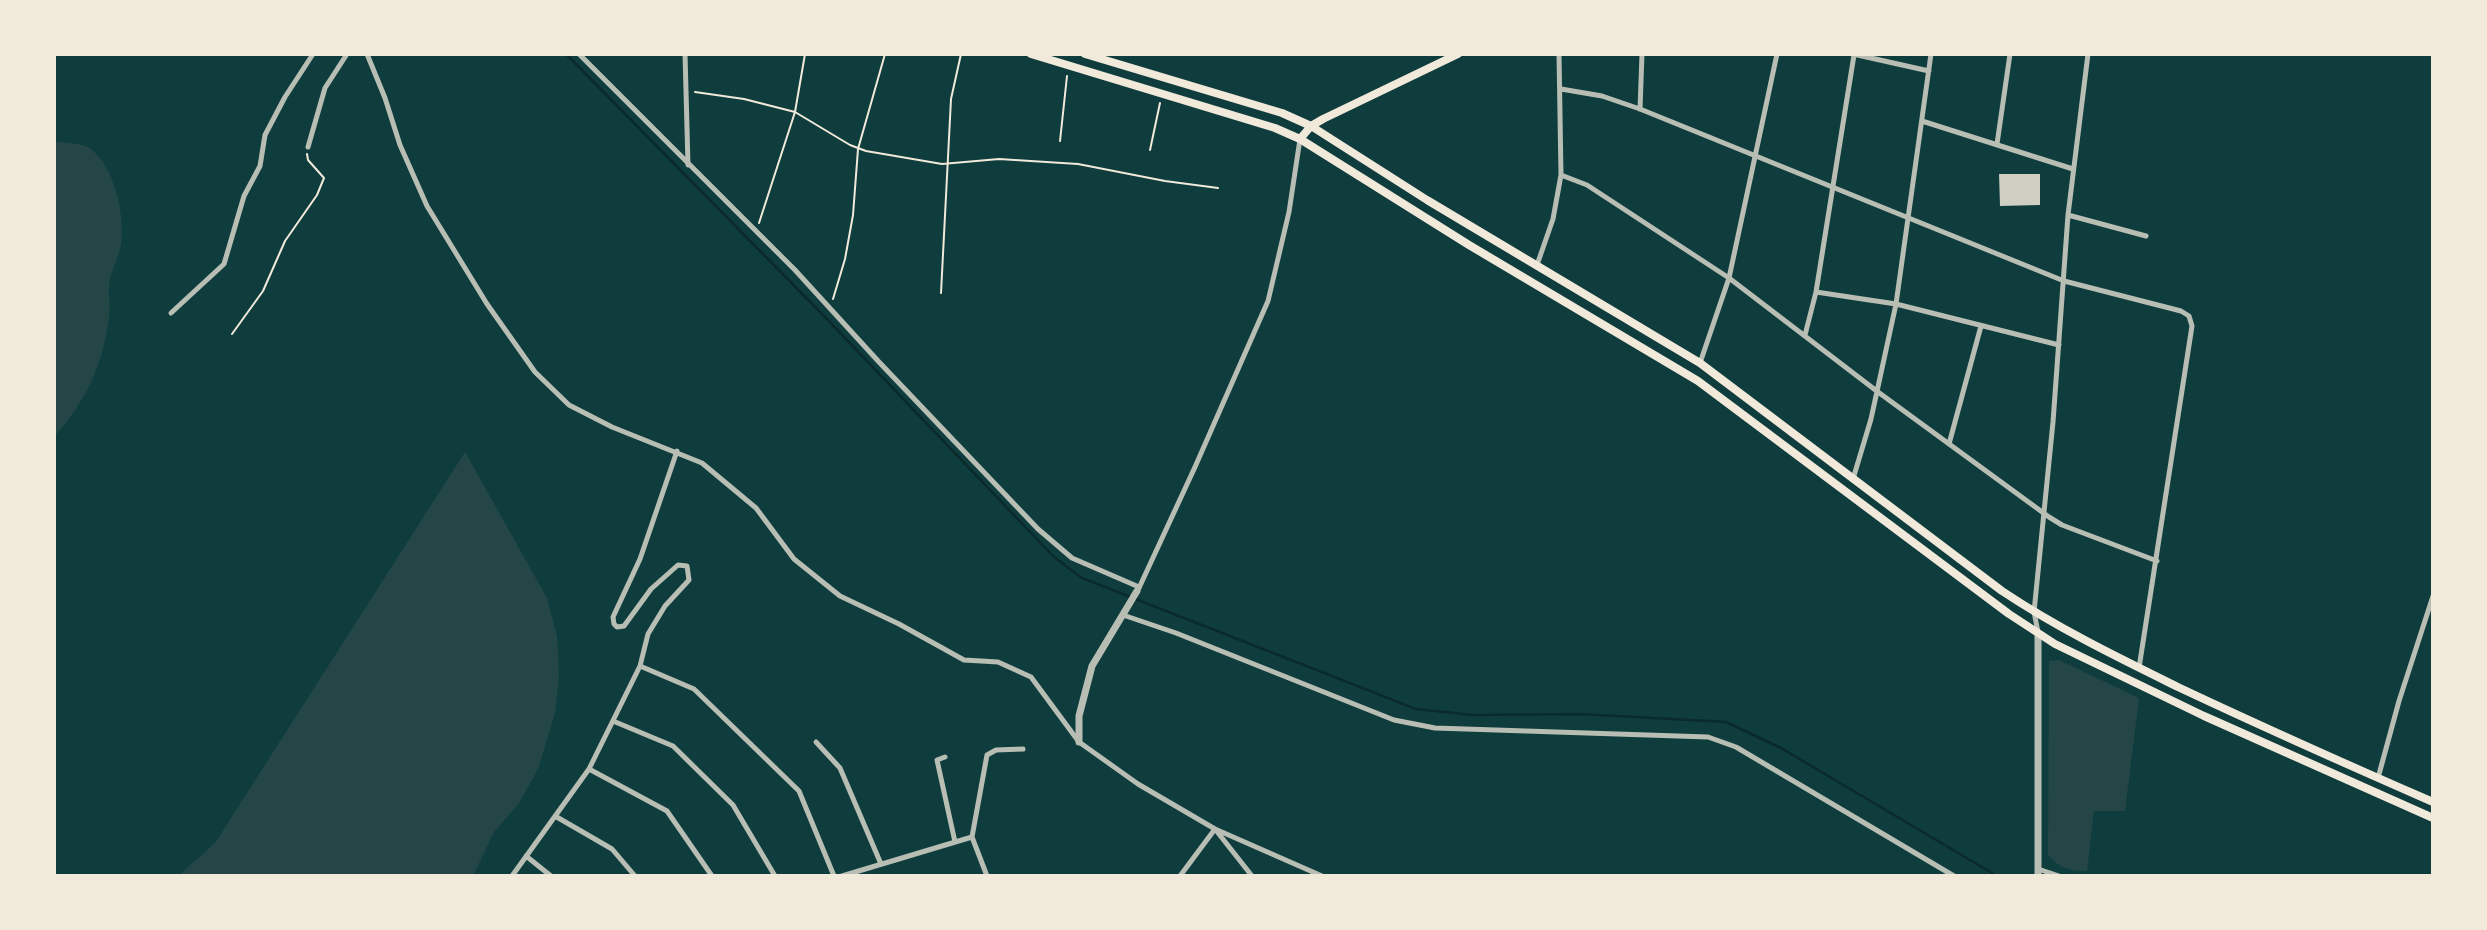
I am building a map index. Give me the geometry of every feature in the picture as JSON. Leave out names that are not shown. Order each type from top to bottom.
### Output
[{"type":"main road","points":[[1031,54],[1275,128],[1300,139],[1469,245],[1698,381],[2038,634],[2204,716],[2433,818]]},
{"type":"main road","points":[[1085,54],[1282,113],[1311,126],[1427,200],[1700,363],[2034,612],[2088,644],[2433,802]]},
{"type":"main road","points":[[1300,139],[1311,126],[1323,118],[1458,54]]},
{"type":"street","points":[[171,313],[224,264],[244,196],[260,166],[265,135],[285,96],[313,54]]},
{"type":"street","points":[[309,147],[325,88],[347,54]]},
{"type":"street","points":[[367,54],[400,145],[427,206],[487,304],[536,372],[569,405],[612,427],[702,463],[756,508],[794,559],[840,596],[899,624],[964,660],[998,662],[1031,677],[1079,742],[1138,785],[1215,830],[1322,876]]},
{"type":"street","points":[[579,54],[795,270],[1038,529],[1072,558],[1138,589]]},
{"type":"street","points":[[685,54],[688,165]]},
{"type":"street","points":[[1537,265],[1550,227],[1561,174],[1559,54]]},
{"type":"street","points":[[1640,109],[1642,54]]},
{"type":"street","points":[[1700,363],[1729,278],[1775,54]]},
{"type":"street","points":[[1805,335],[1816,292],[1854,54],[1929,71]]},
{"type":"street","points":[[1853,479],[1878,391],[1896,304],[1931,54]]},
{"type":"street","points":[[1997,144],[2010,54]]},
{"type":"street","points":[[2059,876],[2038,873],[2038,634],[2034,612],[2059,345],[2068,215],[2088,54]]},
{"type":"street","points":[[1561,89],[1602,96],[1640,109],[2064,281],[2181,311],[2189,316],[2192,322],[2139,668]]},
{"type":"street","points":[[1922,121],[2073,169]]},
{"type":"street","points":[[1079,742],[1079,716],[1092,666],[1138,589],[1268,301],[1289,212],[1300,139]]},
{"type":"street","points":[[1561,174],[1587,185],[1729,278],[2044,514],[2062,524],[2157,561]]},
{"type":"street","points":[[2068,215],[2146,236]]},
{"type":"street","points":[[1816,292],[1896,304],[2059,345]]},
{"type":"street","points":[[1949,444],[1982,326]]},
{"type":"street","points":[[512,876],[589,769],[640,666],[648,634],[666,606],[689,580],[687,566],[678,565],[651,589],[624,626],[617,627],[613,619],[639,559],[677,452]]},
{"type":"street","points":[[2378,778],[2399,701],[2433,596]]},
{"type":"street","points":[[1123,615],[1394,720],[1425,726],[1708,737],[1736,747],[1954,876]]},
{"type":"street","points":[[640,666],[694,690],[799,791],[834,876]]},
{"type":"street","points":[[613,720],[673,746],[733,805],[775,876]]},
{"type":"street","points":[[816,742],[840,768],[881,864]]},
{"type":"street","points":[[987,876],[972,837],[987,755],[996,750],[1023,749]]},
{"type":"street","points":[[945,757],[937,760],[956,842]]},
{"type":"street","points":[[589,769],[667,811],[712,876]]},
{"type":"street","points":[[555,816],[612,849],[635,876]]},
{"type":"street","points":[[1180,876],[1215,830]]},
{"type":"street","points":[[1215,830],[1252,876]]},
{"type":"street","points":[[842,876],[972,837]]},
{"type":"street","points":[[526,856],[551,876]]},
{"type":"path","points":[[758,228],[795,112],[805,54]]},
{"type":"path","points":[[833,300],[845,259],[853,215],[858,149],[885,54]]},
{"type":"path","points":[[941,293],[951,99],[961,54]]},
{"type":"path","points":[[1060,141],[1068,65]]},
{"type":"path","points":[[687,92],[744,99],[795,112],[858,149],[947,163],[999,159],[1078,163],[1165,181],[1218,188]]},
{"type":"path","points":[[1150,150],[1162,94]]},
{"type":"path","points":[[232,334],[263,291],[292,228],[321,188],[324,178],[308,160],[309,147]]},
{"type":"shaded area","points":[[54,141],[87,147],[99,157],[112,180],[120,206],[122,232],[110,279],[109,317],[98,366],[84,396],[54,437]]},
{"type":"shaded area","points":[[465,452],[547,598],[557,636],[559,675],[555,713],[538,769],[519,803],[494,832],[473,876],[178,876],[215,843]]},
{"type":"shaded area","points":[[2059,660],[2139,698],[2125,811],[2094,811],[2087,871],[2065,868],[2048,855],[2049,661]]},
{"type":"building","points":[[1999,174],[2040,174],[2040,205],[2000,206]]},
{"type":"waterway","points":[[566,54],[825,317],[1054,557],[1082,578],[1416,709],[1473,715],[1581,714],[1726,722],[1781,748],[1997,876]]}]
